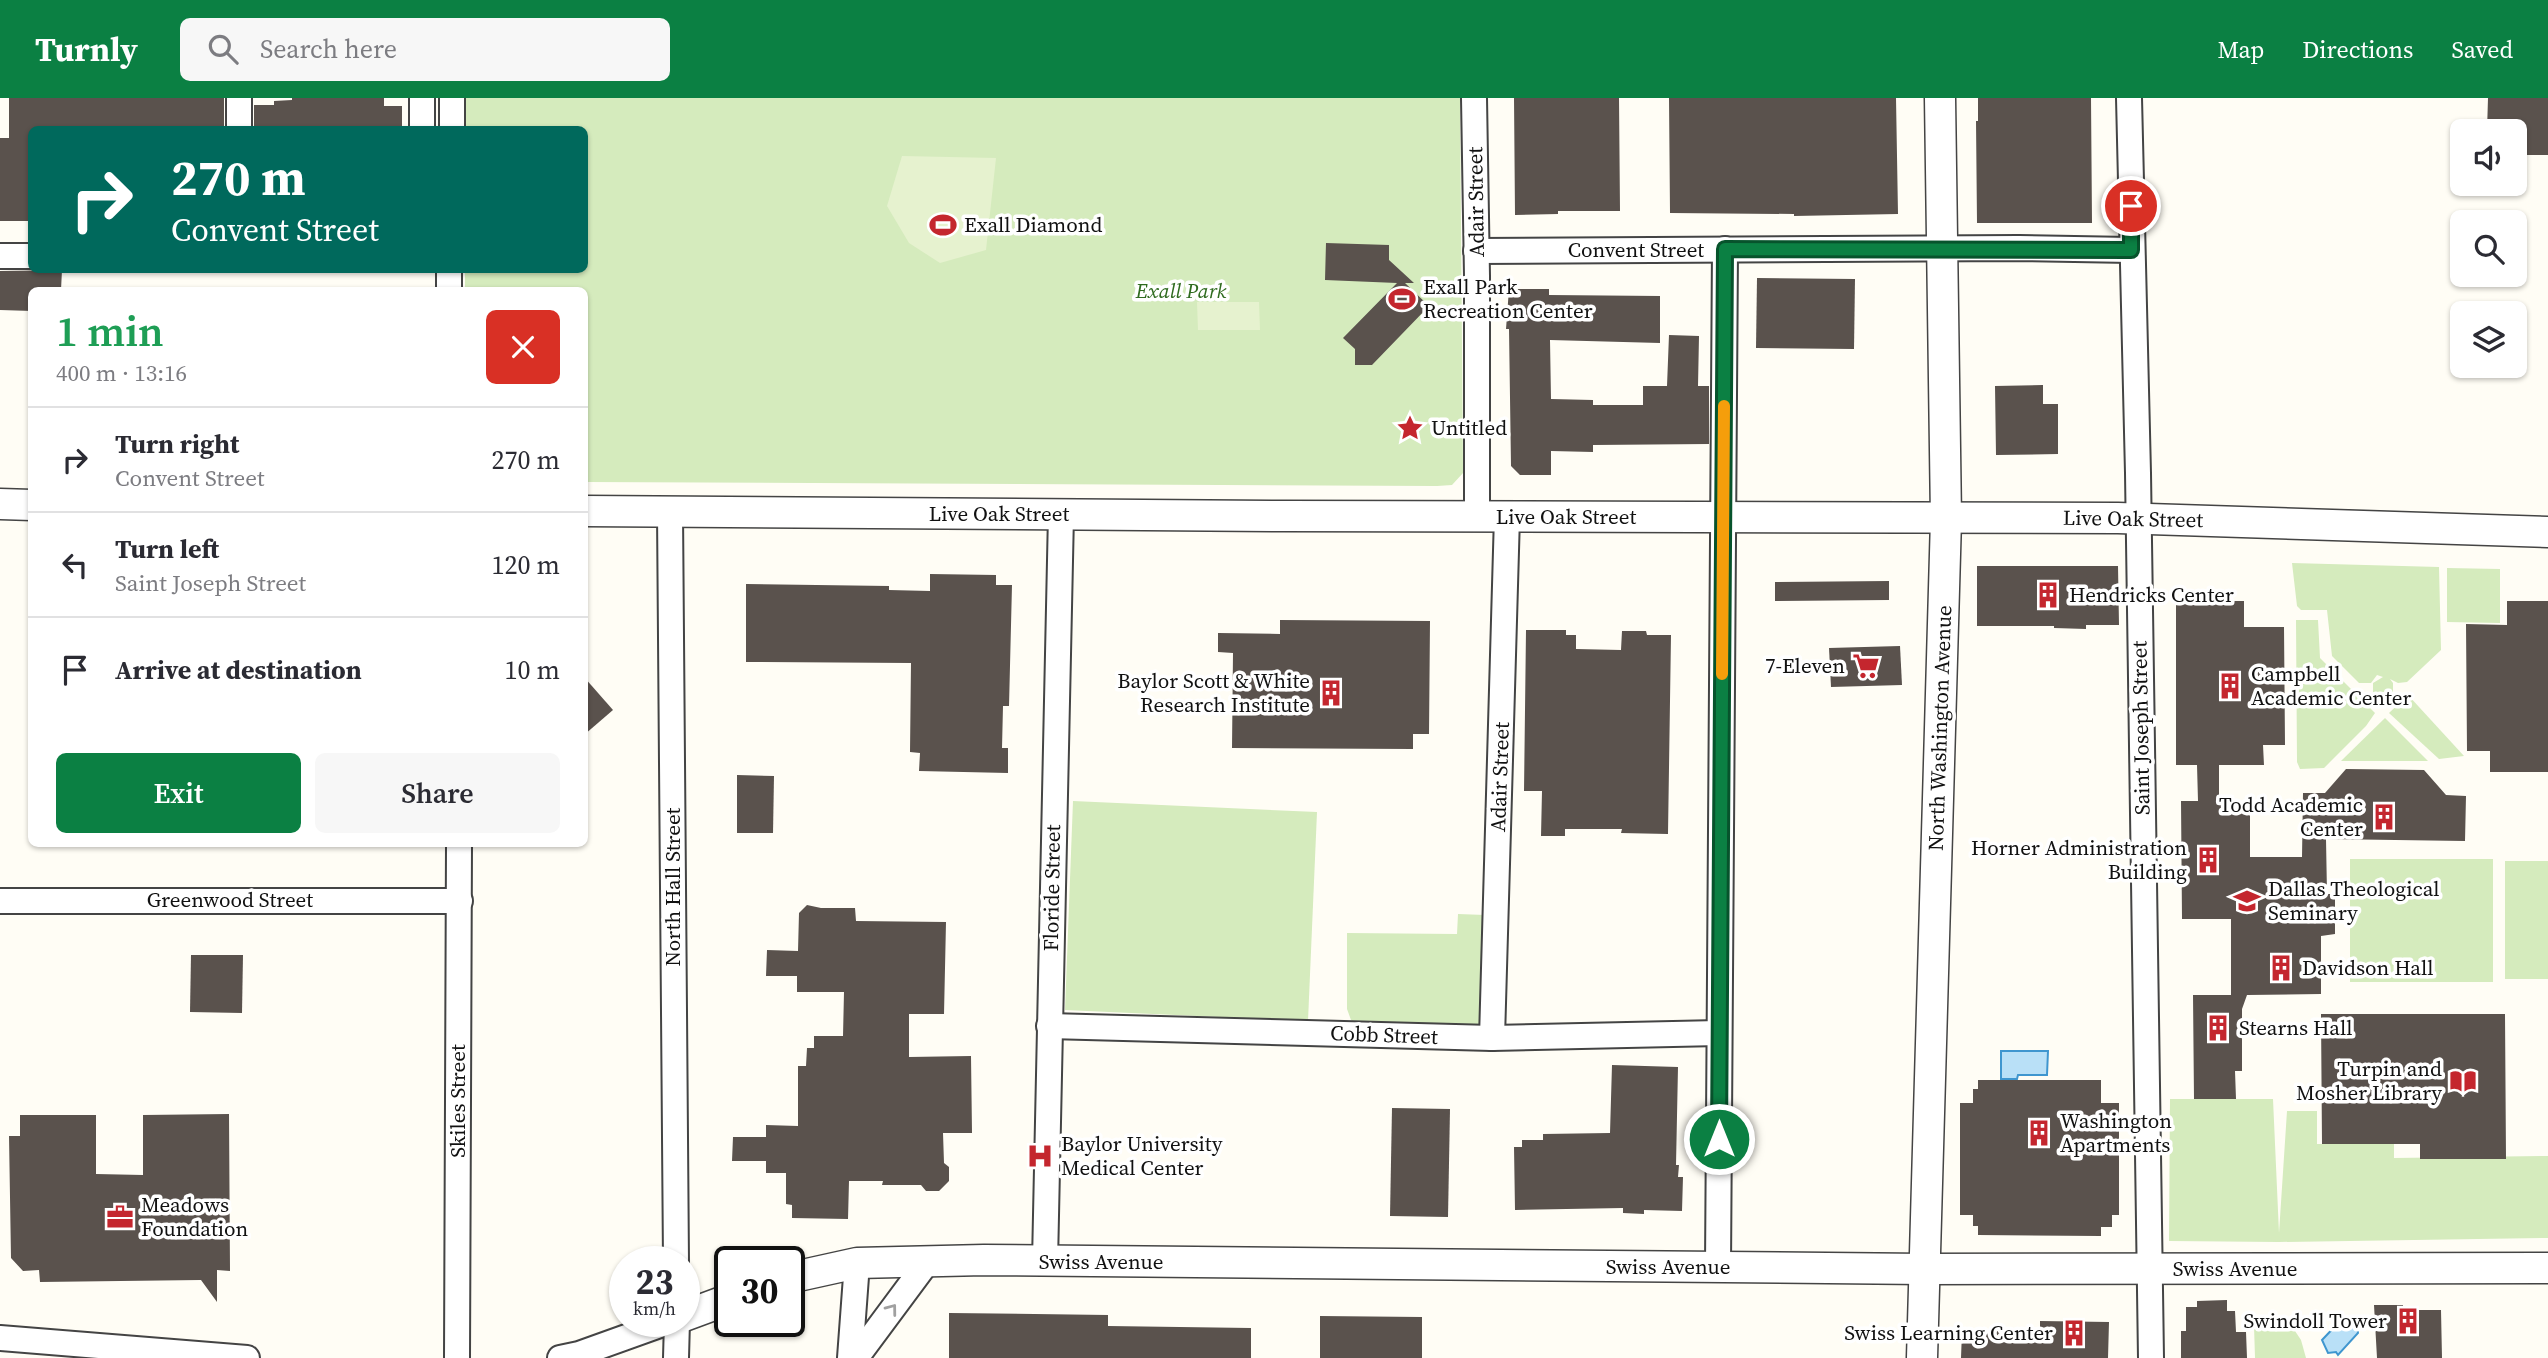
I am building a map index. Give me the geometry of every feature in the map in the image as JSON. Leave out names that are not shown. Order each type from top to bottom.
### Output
[{"type":"street","points":[[239,98],[239,126]]},
{"type":"street","points":[[422,98],[422,126]]},
{"type":"street","points":[[452,98],[452,126]]},
{"type":"street","name":"Adair Street","points":[[1474,98],[1476,516]]},
{"type":"street","name":"North Washington Avenue","points":[[1922,1358],[1947,519],[1940,98]]},
{"type":"street","name":"Saint Joseph Street","points":[[2129,98],[2139,518],[2151,1358]]},
{"type":"street","name":"Convent Street","points":[[1476,251],[2019,248],[2131,250]]},
{"type":"street","points":[[1718,1267],[1725,249]]},
{"type":"street","points":[[0,256],[28,256]]},
{"type":"street","points":[[0,504],[28,505]]},
{"type":"street","name":"Live Oak Street","points":[[588,511],[2139,518],[2548,532]]},
{"type":"street","name":"North Hall Street","points":[[670,512],[677,1246]]},
{"type":"street","name":"Floride Street","points":[[1045,1262],[1061,514]]},
{"type":"street","name":"Adair Street","points":[[1492,1038],[1507,516]]},
{"type":"street","name":"Skiles Street","points":[[457,1358],[458,847]]},
{"type":"street","name":"Greenwood Street","points":[[0,901],[460,901]]},
{"type":"street","name":"Cobb Street","points":[[1049,1026],[1492,1038],[1719,1033]]},
{"type":"street","points":[[856,1358],[928,1261]]},
{"type":"street","name":"Swiss Avenue","points":[[805,1274],[857,1263],[928,1261],[1315,1262],[1925,1269],[2548,1268]]},
{"type":"street","points":[[850,1358],[857,1263]]},
{"type":"street","points":[[560,1358],[629,1337]]},
{"type":"street","points":[[676,1358],[677,1337]]},
{"type":"street","points":[[0,1338],[247,1358]]},
{"type":"green space","name":"Exall Park","points":[[465,98],[1460,98],[1463,473],[1452,485],[1437,486],[588,482],[588,287],[465,287],[465,273],[588,273],[588,126],[465,126]]},
{"type":"green space","name":"Exall Diamond","points":[[902,156],[996,158],[986,250],[940,263],[909,243],[887,206]]},
{"type":"green space","points":[[1197,302],[1259,302],[1260,330],[1198,330]]},
{"type":"green space","points":[[2292,563],[2439,567],[2441,650],[2407,682],[2398,683],[2390,679],[2393,692],[2387,698],[2379,698],[2373,692],[2373,683],[2383,677],[2377,675],[2371,683],[2359,683],[2332,656],[2327,610],[2301,610],[2297,606]]},
{"type":"green space","points":[[2447,568],[2500,569],[2500,623],[2447,622]]},
{"type":"green space","points":[[2296,620],[2318,620],[2320,658],[2375,713],[2366,726],[2324,768],[2300,769],[2297,762]]},
{"type":"green space","points":[[2408,695],[2464,756],[2439,759],[2389,713]]},
{"type":"green space","points":[[2385,718],[2428,761],[2341,761]]},
{"type":"green space","points":[[1073,801],[1317,812],[1308,1021],[1065,1010]]},
{"type":"green space","points":[[2350,859],[2493,859],[2493,982],[2350,982]]},
{"type":"green space","points":[[2505,861],[2548,861],[2548,979],[2505,979]]},
{"type":"green space","points":[[1458,914],[1485,915],[1485,1027],[1357,1024],[1351,1020],[1347,1009],[1347,933],[1457,934]]},
{"type":"green space","points":[[2170,1099],[2273,1099],[2279,1233],[2287,1111],[2317,1111],[2317,1144],[2394,1144],[2394,1158],[2548,1156],[2548,1238],[2169,1241]]},
{"type":"green space","points":[[2274,1322],[2291,1325],[2301,1340],[2306,1358],[2255,1358],[2254,1326]]},
{"type":"water","points":[[2001,1051],[2048,1051],[2047,1075],[2018,1075],[2017,1079],[2001,1079]]},
{"type":"water","points":[[2343,1318],[2356,1322],[2358,1333],[2338,1355],[2336,1352],[2328,1353],[2322,1340]]},
{"type":"building","points":[[9,98],[224,98],[224,126],[28,126],[28,221],[0,221],[0,138],[9,138]]},
{"type":"building","points":[[384,98],[384,106],[402,106],[402,126],[254,126],[254,105],[274,105],[274,101]]},
{"type":"building","points":[[1514,98],[1619,98],[1620,211],[1558,211],[1558,214],[1515,215]]},
{"type":"building","points":[[1669,98],[1896,98],[1898,214],[1794,216],[1670,213]]},
{"type":"building","points":[[1978,98],[2091,98],[2092,223],[1977,223]]},
{"type":"building","points":[[2488,98],[2548,98],[2548,155],[2527,155],[2527,119],[2487,119]]},
{"type":"building","name":"Exall Park Recreation Center","points":[[1326,243],[1389,245],[1389,260],[1414,283],[1405,283],[1429,306],[1372,365],[1355,365],[1355,349],[1343,338],[1397,283],[1325,280]]},
{"type":"building","points":[[0,271],[62,273],[61,287],[28,287],[28,311],[0,310]]},
{"type":"building","points":[[1757,278],[1855,279],[1854,349],[1756,348]]},
{"type":"building","points":[[1509,289],[1549,289],[1549,295],[1660,296],[1660,343],[1550,340],[1551,399],[1593,400],[1593,405],[1643,405],[1643,386],[1667,386],[1669,335],[1699,336],[1698,386],[1709,386],[1709,444],[1593,445],[1593,452],[1551,451],[1551,475],[1520,475],[1511,466],[1509,329],[1506,329]]},
{"type":"building","points":[[2043,385],[2043,404],[2058,404],[2058,454],[1996,455],[1995,386]]},
{"type":"building","name":"Hendricks Center","points":[[1977,566],[2118,566],[2119,625],[2086,625],[2086,629],[2054,626],[1977,626]]},
{"type":"building","points":[[930,574],[996,575],[996,585],[1012,585],[1009,706],[1003,706],[1002,748],[1008,748],[1008,773],[919,771],[920,753],[910,752],[911,663],[746,662],[746,584],[889,586],[889,590],[930,591]]},
{"type":"building","name":"7-Eleven","points":[[1889,581],[1889,600],[1775,601],[1775,582]]},
{"type":"building","points":[[2176,601],[2244,601],[2244,627],[2284,627],[2285,745],[2263,745],[2264,765],[2219,765],[2219,801],[2250,801],[2250,857],[2302,857],[2303,793],[2325,793],[2346,769],[2424,770],[2446,795],[2466,796],[2465,841],[2326,839],[2327,894],[2335,894],[2335,934],[2321,936],[2321,994],[2247,995],[2242,1009],[2242,1071],[2235,1071],[2236,1099],[2194,1099],[2193,995],[2231,995],[2231,919],[2182,919],[2181,801],[2198,801],[2197,765],[2176,765]]},
{"type":"building","points":[[2507,601],[2548,601],[2548,772],[2490,772],[2490,751],[2467,751],[2466,624],[2507,625]]},
{"type":"building","name":"Baylor Scott & White Research Institute","points":[[1280,620],[1430,621],[1429,734],[1413,734],[1413,749],[1232,748],[1233,653],[1218,652],[1218,633],[1280,634]]},
{"type":"building","points":[[1526,630],[1566,630],[1566,635],[1576,635],[1576,649],[1621,650],[1622,631],[1671,635],[1668,834],[1621,833],[1622,829],[1565,829],[1565,836],[1541,836],[1542,791],[1524,791]]},
{"type":"building","name":"7-Eleven","points":[[1900,646],[1902,685],[1831,687],[1829,648]]},
{"type":"building","points":[[588,682],[613,710],[588,732]]},
{"type":"building","points":[[737,775],[774,776],[773,833],[737,833]]},
{"type":"building","points":[[807,905],[821,908],[855,908],[856,921],[946,922],[944,1014],[909,1014],[909,1057],[971,1056],[972,1133],[943,1133],[944,1163],[949,1167],[949,1181],[939,1191],[926,1191],[921,1185],[882,1185],[883,1181],[849,1181],[848,1219],[792,1218],[792,1205],[786,1204],[786,1173],[766,1173],[766,1161],[732,1161],[733,1137],[766,1137],[766,1125],[798,1126],[798,1066],[806,1066],[807,1048],[814,1048],[814,1036],[843,1036],[844,992],[797,992],[797,976],[766,976],[767,950],[798,951],[799,913]]},
{"type":"building","points":[[191,955],[243,955],[242,1013],[190,1012]]},
{"type":"building","name":"Turpin and Mosher Library","points":[[2321,1014],[2505,1014],[2506,1159],[2420,1159],[2420,1144],[2322,1144]]},
{"type":"building","points":[[1612,1065],[1678,1067],[1676,1165],[1679,1165],[1678,1177],[1683,1177],[1682,1211],[1644,1210],[1644,1214],[1623,1213],[1623,1208],[1515,1210],[1514,1147],[1522,1147],[1522,1140],[1543,1140],[1543,1134],[1610,1133]]},
{"type":"building","name":"Washington Apartments","points":[[1978,1080],[2101,1080],[2101,1103],[2119,1103],[2119,1215],[2112,1215],[2112,1227],[2101,1227],[2101,1236],[1978,1235],[1978,1226],[1973,1226],[1973,1215],[1960,1215],[1960,1103],[1973,1103],[1973,1089],[1978,1089]]},
{"type":"building","points":[[1392,1108],[1450,1109],[1448,1217],[1390,1216]]},
{"type":"building","name":"Meadows Foundation","points":[[229,1114],[230,1271],[217,1270],[217,1302],[201,1280],[40,1282],[39,1270],[23,1271],[11,1258],[9,1136],[20,1136],[20,1115],[96,1115],[96,1174],[143,1175],[143,1115]]},
{"type":"building","name":"Swindoll Tower","points":[[2227,1300],[2227,1311],[2235,1311],[2236,1332],[2246,1332],[2247,1358],[2181,1358],[2181,1331],[2186,1331],[2186,1307],[2197,1307],[2197,1301]]},
{"type":"building","name":"Swindoll Tower","points":[[2374,1305],[2403,1305],[2403,1310],[2441,1310],[2442,1358],[2377,1358]]},
{"type":"building","points":[[949,1313],[1108,1315],[1108,1326],[1251,1328],[1251,1358],[949,1358]]},
{"type":"building","points":[[1320,1316],[1422,1317],[1422,1358],[1320,1358]]},
{"type":"building","points":[[2040,1321],[2109,1322],[2108,1358],[1961,1358],[1962,1331],[2040,1330]]},
{"type":"slow traffic","points":[[1722,674],[1724,406]]},
{"type":"place","name":"Exall Diamond","points":[[943,225]]},
{"type":"place","name":"Exall Park Recreation Center","points":[[1402,299]]},
{"type":"place","name":"Untitled","points":[[1410,428]]},
{"type":"place","name":"Hendricks Center","points":[[2048,595]]},
{"type":"place","name":"7-Eleven","points":[[1866,666]]},
{"type":"place","name":"Campbell Academic Center","points":[[2230,686]]},
{"type":"place","name":"Baylor Scott & White Research Institute","points":[[1331,693]]},
{"type":"place","name":"Todd Academic Center","points":[[2384,817]]},
{"type":"place","name":"Horner Administration Building","points":[[2208,860]]},
{"type":"place","name":"Dallas Theological Seminary","points":[[2247,901]]},
{"type":"place","name":"Davidson Hall","points":[[2281,968]]},
{"type":"place","name":"Stearns Hall","points":[[2218,1028]]},
{"type":"place","name":"Turpin and Mosher Library","points":[[2463,1081]]},
{"type":"place","name":"Washington Apartments","points":[[2039,1133]]},
{"type":"place","name":"Baylor University Medical Center","points":[[1040,1156]]},
{"type":"place","name":"Meadows Foundation","points":[[120,1217]]},
{"type":"place","name":"Swindoll Tower","points":[[2408,1321]]},
{"type":"place","name":"Swiss Learning Center","points":[[2074,1333]]},
{"type":"route","points":[[1719,1139],[1725,249],[2131,250],[2131,206]]}]
